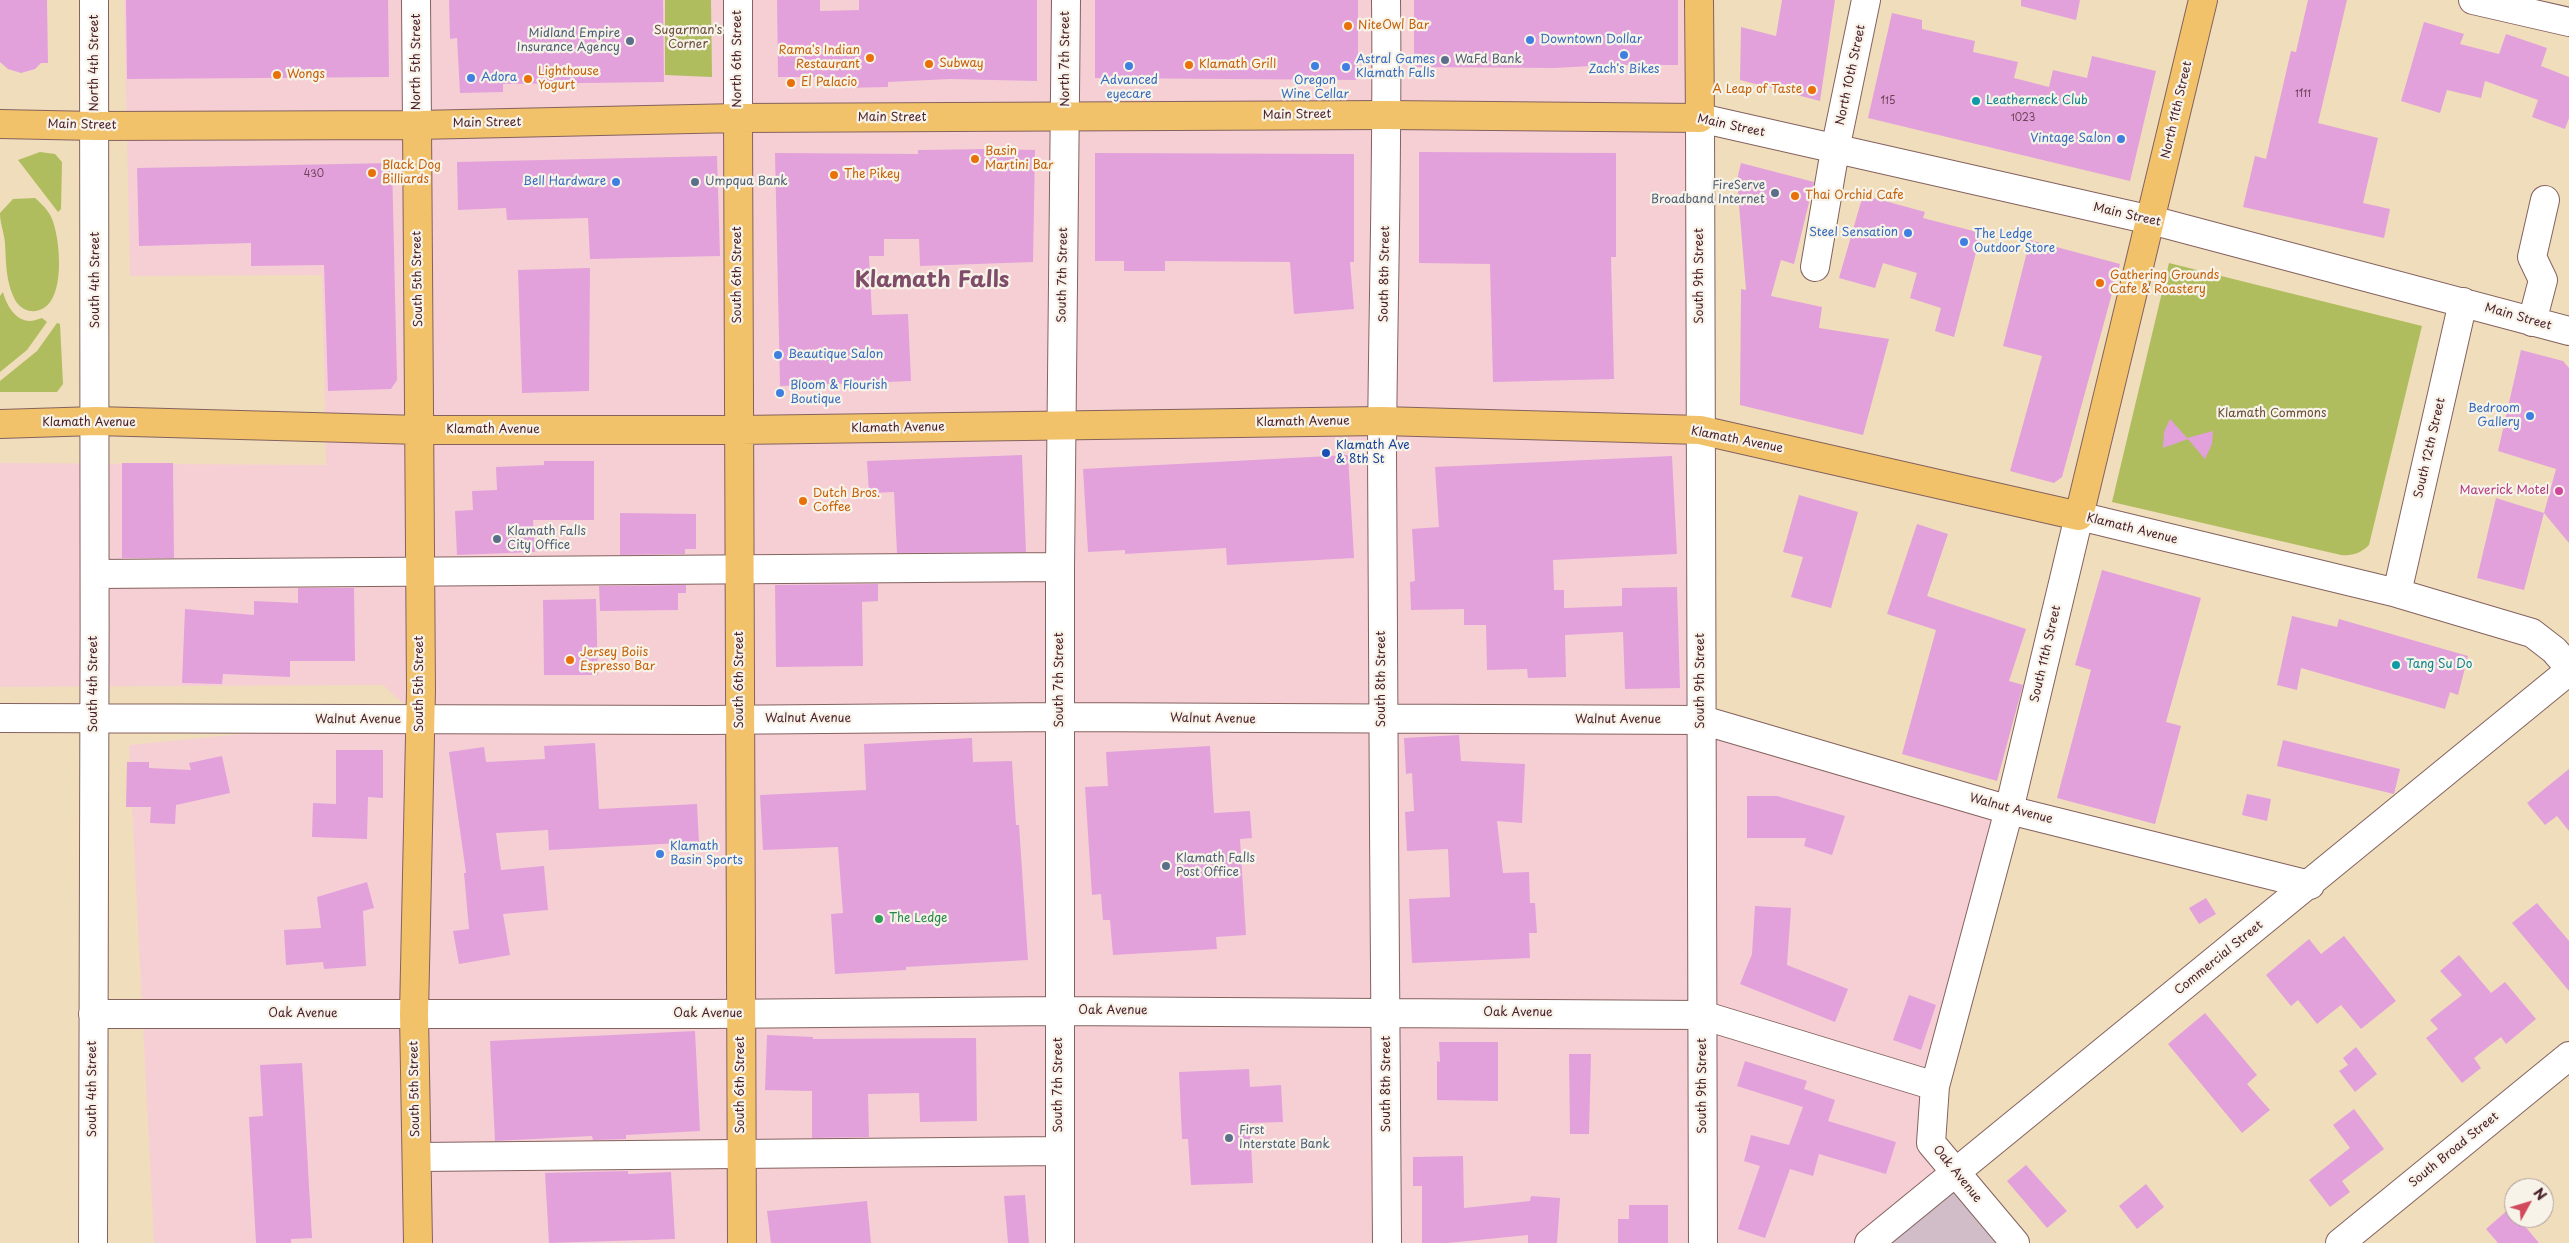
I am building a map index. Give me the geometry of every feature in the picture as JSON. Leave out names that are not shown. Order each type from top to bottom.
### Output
[{"type":"main road","points":[[1699,0],[1700,118]]},
{"type":"main road","name":"North 11th Street","points":[[2151,220],[2203,0]]},
{"type":"main road","name":"Main Street","points":[[0,124],[95,126],[417,125],[738,118],[1066,118],[1388,114],[1700,118]]},
{"type":"main road","name":"South 6th Street","points":[[738,118],[742,1243]]},
{"type":"main road","name":"South 5th Street","points":[[417,125],[421,720],[414,1014],[418,1243]]},
{"type":"main road","name":"South 11th Street","points":[[2079,516],[2151,220]]},
{"type":"main road","name":"Klamath Avenue","points":[[0,424],[96,421],[420,430],[739,430],[1382,421],[1700,430],[2079,516]]},
{"type":"street","name":"North 4th Street","points":[[94,0],[95,126]]},
{"type":"street","name":"North 5th Street","points":[[416,0],[417,125]]},
{"type":"street","name":"North 6th Street","points":[[738,0],[738,118]]},
{"type":"street","name":"North 7th Street","points":[[1066,0],[1066,118]]},
{"type":"street","name":"South 8th Street","points":[[1386,0],[1388,114],[1382,421],[1382,720],[1387,1243]]},
{"type":"street","name":"North 10th Street","points":[[1815,267],[1835,150],[1866,0]]},
{"type":"street","points":[[2474,0],[2569,22]]},
{"type":"street","name":"South 7th Street","points":[[1060,1243],[1059,717],[1066,118]]},
{"type":"street","name":"Main Street","points":[[1700,118],[2151,220],[2569,331]]},
{"type":"street","name":"South 9th Street","points":[[1700,118],[1703,1243]]},
{"type":"street","name":"South 4th Street","points":[[94,1243],[95,126]]},
{"type":"street","points":[[2532,322],[2543,280],[2532,257],[2545,200]]},
{"type":"street","name":"South 12th Street","points":[[2397,594],[2463,302]]},
{"type":"street","name":"Klamath Avenue","points":[[2079,516],[2397,594],[2532,633],[2554,650],[2569,666]]},
{"type":"street","name":"South 11th Street","points":[[1935,1086],[2009,810],[2079,516]]},
{"type":"street","points":[[95,574],[1060,567]]},
{"type":"street","name":"Commercial Street","points":[[1869,1243],[1954,1172],[2310,885],[2569,671]]},
{"type":"street","name":"Walnut Avenue","points":[[0,718],[740,720],[1059,717],[1702,720],[2009,810],[2310,885]]},
{"type":"street","name":"Oak Avenue","points":[[93,1014],[741,1014],[1059,1011],[1702,1014],[1935,1086],[1931,1143],[2014,1243]]},
{"type":"street","name":"South Broad Street","points":[[2340,1243],[2569,1056]]},
{"type":"street","points":[[417,1157],[1060,1151]]},
{"type":"shaded area","points":[[124,0],[1699,0],[1702,720],[2009,810],[1931,1113],[1955,1172],[1866,1243],[154,1243],[129,745],[383,720],[420,719],[383,685],[0,687],[0,463],[326,465],[322,275],[130,276]]},
{"type":"shaded area","points":[[1955,1172],[2009,1243],[1869,1243]]},
{"type":"green space","name":"Sugarman's Corner","points":[[665,0],[711,0],[712,77],[665,75]]},
{"type":"green space","points":[[40,152],[55,154],[62,162],[61,209],[58,212],[18,160]]},
{"type":"green space","points":[[35,198],[43,205],[52,219],[58,243],[59,274],[51,301],[42,309],[30,311],[18,304],[13,296],[7,274],[5,243],[0,213],[13,199]]},
{"type":"green space","name":"Klamath Commons","points":[[2169,263],[2422,326],[2369,545],[2363,550],[2349,555],[2341,555],[2112,502]]},
{"type":"green space","points":[[3,292],[6,302],[20,318],[30,321],[42,318],[47,322],[27,350],[0,372],[0,296]]},
{"type":"green space","points":[[57,323],[60,324],[63,384],[57,392],[0,392],[0,381],[37,351]]},
{"type":"building","points":[[0,0],[47,0],[48,63],[41,63],[35,69],[21,73],[8,69],[0,62]]},
{"type":"building","points":[[126,0],[388,0],[389,77],[127,79]]},
{"type":"building","points":[[449,0],[663,0],[664,82],[503,84],[503,92],[460,93],[457,38],[450,39]]},
{"type":"building","points":[[777,0],[820,0],[820,11],[859,10],[859,0],[1037,0],[1037,81],[950,79],[888,82],[888,87],[841,88],[840,77],[778,77]]},
{"type":"building","points":[[1095,0],[1358,0],[1358,80],[1095,78]]},
{"type":"building","points":[[1414,0],[1678,0],[1678,65],[1610,65],[1554,68],[1414,67]]},
{"type":"building","points":[[1782,0],[1835,0],[1820,101],[1740,80],[1741,27],[1776,36]]},
{"type":"building","points":[[2021,0],[2080,0],[2076,20],[2021,6]]},
{"type":"building","points":[[2308,0],[2347,0],[2318,123],[2378,138],[2363,203],[2390,209],[2384,238],[2243,207],[2255,156],[2266,159],[2291,51],[2296,52]]},
{"type":"building","points":[[1892,13],[1922,20],[1922,29],[1975,41],[1973,52],[2018,62],[2014,78],[2049,87],[2053,70],[2087,78],[2092,56],[2156,71],[2130,181],[1868,118]]},
{"type":"building","points":[[2424,22],[2464,34],[2460,44],[2499,54],[2506,34],[2547,48],[2541,66],[2569,77],[2569,118],[2565,129],[2532,117],[2538,100],[2485,81],[2481,98],[2447,90],[2440,113],[2401,101]]},
{"type":"building","points":[[918,150],[1035,150],[1033,262],[920,266],[919,239],[884,239],[884,256],[869,256],[872,315],[908,314],[911,381],[780,386],[775,153],[918,154]]},
{"type":"building","points":[[1419,152],[1616,153],[1616,257],[1611,257],[1614,379],[1493,382],[1490,264],[1419,263]]},
{"type":"building","points":[[1095,153],[1354,154],[1354,262],[1350,262],[1354,309],[1294,314],[1290,262],[1165,261],[1165,271],[1124,271],[1124,261],[1095,261]]},
{"type":"building","points":[[717,156],[720,256],[590,259],[588,218],[507,220],[506,208],[458,210],[457,162]]},
{"type":"building","points":[[392,163],[397,380],[391,389],[328,391],[324,265],[251,266],[251,243],[139,246],[137,168]]},
{"type":"building","points":[[1741,163],[1814,182],[1794,264],[1781,260],[1771,296],[1822,307],[1819,328],[1889,339],[1863,435],[1740,405],[1741,289],[1746,290],[1737,180]]},
{"type":"building","points":[[1863,195],[1925,212],[1923,218],[1981,233],[1954,337],[1935,331],[1941,308],[1910,298],[1917,273],[1883,263],[1875,288],[1839,278]]},
{"type":"building","points":[[2030,240],[2120,264],[2062,477],[2054,483],[2010,471],[2042,356],[2003,346]]},
{"type":"building","points":[[590,268],[589,391],[522,393],[518,270]]},
{"type":"building","name":"Bedroom Gallery","points":[[2521,350],[2563,361],[2569,368],[2569,543],[2544,513],[2556,469],[2498,451]]},
{"type":"building","points":[[2170,419],[2188,439],[2163,448],[2164,432]]},
{"type":"building","points":[[2213,431],[2212,444],[2205,459],[2187,438]]},
{"type":"building","points":[[1022,455],[1026,552],[897,553],[894,492],[869,493],[867,461]]},
{"type":"building","points":[[1348,455],[1354,558],[1227,565],[1226,548],[1125,554],[1125,550],[1088,552],[1083,469]]},
{"type":"building","points":[[1672,456],[1677,554],[1553,560],[1554,590],[1564,590],[1564,608],[1622,606],[1622,588],[1677,587],[1680,688],[1625,689],[1623,632],[1565,635],[1566,677],[1528,678],[1527,669],[1487,670],[1486,625],[1464,625],[1464,609],[1411,610],[1410,582],[1415,581],[1412,529],[1439,527],[1435,467]]},
{"type":"building","points":[[544,461],[594,461],[594,520],[533,520],[535,552],[457,555],[455,511],[473,510],[472,491],[497,490],[496,467],[544,465]]},
{"type":"building","points":[[122,463],[173,463],[174,558],[122,558]]},
{"type":"building","points":[[1799,495],[1858,512],[1831,608],[1791,597],[1803,557],[1783,552]]},
{"type":"building","points":[[2496,498],[2544,513],[2524,590],[2477,578]]},
{"type":"building","points":[[620,513],[696,514],[696,549],[685,549],[685,554],[620,555]]},
{"type":"building","points":[[1917,524],[1948,534],[1927,596],[2026,629],[2009,681],[2023,685],[1997,781],[1902,754],[1936,630],[1887,614]]},
{"type":"building","points":[[2102,570],[2201,598],[2166,722],[2181,726],[2155,824],[2057,798],[2091,670],[2075,665]]},
{"type":"building","points":[[878,584],[878,601],[862,602],[863,666],[776,667],[775,585]]},
{"type":"building","points":[[686,585],[686,593],[678,593],[678,610],[600,611],[599,586]]},
{"type":"building","points":[[298,588],[354,588],[355,661],[290,661],[290,677],[223,674],[222,684],[182,683],[185,609],[254,615],[254,601],[298,603]]},
{"type":"building","points":[[596,599],[598,675],[544,675],[543,600]]},
{"type":"building","name":"Tang Su Do","points":[[2292,616],[2337,627],[2339,619],[2468,656],[2458,695],[2450,692],[2445,709],[2301,668],[2297,690],[2277,685]]},
{"type":"building","points":[[1459,735],[1461,761],[1525,764],[1522,823],[1497,821],[1503,873],[1529,872],[1530,903],[1535,903],[1537,933],[1529,933],[1530,958],[1412,963],[1409,899],[1450,897],[1448,849],[1407,851],[1405,812],[1414,811],[1412,773],[1406,774],[1404,738]]},
{"type":"building","points":[[972,738],[973,762],[1012,761],[1016,825],[1019,825],[1028,960],[906,967],[906,970],[835,974],[831,914],[843,913],[838,847],[763,850],[760,795],[866,790],[864,744]]},
{"type":"building","points":[[2283,740],[2400,769],[2394,794],[2277,766]]},
{"type":"building","points":[[595,743],[599,809],[697,804],[699,842],[549,850],[548,830],[496,833],[501,870],[544,866],[548,910],[503,914],[510,955],[459,964],[453,931],[469,929],[464,873],[466,873],[449,752],[484,747],[486,762],[545,759],[544,746]]},
{"type":"building","name":"Klamath Falls Post Office","points":[[1210,746],[1214,813],[1250,811],[1252,838],[1240,839],[1246,935],[1216,937],[1217,949],[1113,955],[1110,920],[1103,920],[1101,894],[1092,895],[1085,787],[1108,786],[1106,752]]},
{"type":"building","points":[[336,750],[383,750],[383,798],[368,797],[367,839],[312,837],[313,803],[336,804]]},
{"type":"building","points":[[222,756],[230,793],[176,805],[175,824],[150,823],[151,807],[126,807],[127,762],[149,762],[149,768],[191,770],[189,763]]},
{"type":"building","points":[[2569,769],[2569,831],[2557,816],[2545,825],[2527,803]]},
{"type":"building","points":[[2247,794],[2271,799],[2267,821],[2242,815]]},
{"type":"building","points":[[1747,796],[1777,796],[1845,816],[1832,855],[1804,846],[1806,838],[1747,838]]},
{"type":"building","points":[[367,882],[374,908],[363,911],[366,966],[324,969],[323,962],[286,965],[284,930],[321,928],[317,897]]},
{"type":"building","points":[[2206,898],[2216,914],[2199,924],[2189,908]]},
{"type":"building","points":[[2537,903],[2569,941],[2569,991],[2512,923]]},
{"type":"building","points":[[1755,906],[1791,908],[1787,965],[1848,989],[1835,1022],[1740,984],[1752,954]]},
{"type":"building","points":[[2344,936],[2396,1001],[2361,1029],[2341,1005],[2317,1024],[2298,1000],[2291,1006],[2266,975],[2309,939],[2321,954]]},
{"type":"building","points":[[2459,955],[2491,993],[2505,982],[2536,1019],[2506,1044],[2501,1037],[2474,1058],[2481,1068],[2462,1083],[2426,1038],[2438,1029],[2430,1020],[2462,995],[2440,971]]},
{"type":"building","points":[[1909,995],[1936,1005],[1921,1050],[1893,1040]]},
{"type":"building","points":[[2205,1013],[2257,1075],[2247,1084],[2270,1110],[2242,1133],[2168,1044]]},
{"type":"building","points":[[695,1031],[700,1131],[626,1135],[626,1139],[593,1140],[592,1136],[495,1141],[490,1041]]},
{"type":"building","points":[[767,1035],[813,1037],[813,1039],[976,1038],[977,1121],[920,1122],[919,1093],[868,1094],[869,1137],[812,1138],[812,1091],[765,1090]]},
{"type":"building","points":[[1439,1042],[1498,1042],[1498,1101],[1437,1100],[1437,1061],[1440,1062]]},
{"type":"building","points":[[2356,1047],[2377,1074],[2355,1092],[2339,1071],[2348,1065],[2343,1058]]},
{"type":"building","points":[[1569,1054],[1591,1054],[1589,1134],[1570,1134]]},
{"type":"building","points":[[1745,1061],[1807,1081],[1804,1089],[1835,1100],[1828,1121],[1896,1142],[1886,1174],[1819,1154],[1813,1176],[1790,1169],[1765,1238],[1738,1229],[1760,1166],[1744,1161],[1751,1135],[1789,1145],[1803,1107],[1737,1086]]},
{"type":"building","points":[[302,1063],[312,1238],[291,1239],[291,1243],[256,1243],[249,1117],[263,1116],[260,1065]]},
{"type":"building","points":[[1249,1069],[1250,1087],[1281,1085],[1283,1122],[1250,1123],[1253,1183],[1191,1185],[1188,1139],[1182,1139],[1179,1072]]},
{"type":"building","points":[[2354,1109],[2384,1149],[2342,1181],[2350,1192],[2330,1207],[2309,1180],[2350,1148],[2333,1125]]},
{"type":"building","points":[[1463,1156],[1464,1208],[1530,1201],[1531,1196],[1560,1198],[1557,1243],[1528,1243],[1528,1235],[1447,1243],[1422,1243],[1422,1186],[1413,1186],[1413,1157]]},
{"type":"building","points":[[2026,1165],[2067,1211],[2047,1228],[2007,1181]]},
{"type":"building","points":[[628,1171],[628,1174],[671,1172],[675,1239],[549,1243],[545,1173]]},
{"type":"building","points":[[2146,1184],[2164,1207],[2137,1229],[2119,1206]]},
{"type":"building","points":[[1025,1195],[1029,1243],[1008,1243],[1004,1196]]},
{"type":"building","points":[[867,1201],[871,1243],[771,1243],[767,1211]]},
{"type":"building","points":[[1629,1205],[1668,1205],[1668,1243],[1618,1243],[1618,1219],[1629,1219]]},
{"type":"building","points":[[2504,1213],[2504,1228],[2526,1228],[2539,1243],[2498,1243],[2486,1229]]},
{"type":"place","name":"NiteOwl Bar","points":[[1348,26]]},
{"type":"place","name":"Downtown Dollar","points":[[1530,40]]},
{"type":"place","name":"Midland Empire Insurance Agency","points":[[630,41]]},
{"type":"place","name":"Zach's Bikes","points":[[1624,55]]},
{"type":"place","name":"Rama's Indian Restaurant","points":[[870,58]]},
{"type":"place","name":"WaFd Bank","points":[[1445,60]]},
{"type":"place","name":"Subway","points":[[929,64]]},
{"type":"place","name":"Klamath Grill","points":[[1189,65]]},
{"type":"place","name":"Advanced eyecare","points":[[1129,66]]},
{"type":"place","name":"Oregon Wine Cellar","points":[[1315,66]]},
{"type":"place","name":"Astral Games Klamath Falls","points":[[1346,67]]},
{"type":"place","name":"Wongs","points":[[277,75]]},
{"type":"place","name":"Adora","points":[[471,78]]},
{"type":"place","name":"Lighthouse Yogurt","points":[[528,79]]},
{"type":"place","name":"El Palacio","points":[[791,83]]},
{"type":"place","name":"A Leap of Taste","points":[[1812,90]]},
{"type":"place","name":"Leatherneck Club","points":[[1976,101]]},
{"type":"place","name":"Vintage Salon","points":[[2121,139]]},
{"type":"place","name":"Basin Martini Bar","points":[[975,159]]},
{"type":"place","name":"Black Dog Billiards","points":[[372,173]]},
{"type":"place","name":"The Pikey","points":[[834,175]]},
{"type":"place","name":"Bell Hardware","points":[[616,182]]},
{"type":"place","name":"Umpqua Bank","points":[[695,182]]},
{"type":"place","name":"FireServe Broadband Internet","points":[[1775,193]]},
{"type":"place","name":"Thai Orchid Cafe","points":[[1795,196]]},
{"type":"place","name":"Steel Sensation","points":[[1908,233]]},
{"type":"place","name":"The Ledge Outdoor Store","points":[[1964,242]]},
{"type":"place","name":"Gathering Grounds Cafe & Roastery","points":[[2100,283]]},
{"type":"place","name":"Beautique Salon","points":[[778,355]]},
{"type":"place","name":"Bloom & Flourish Boutique","points":[[780,393]]},
{"type":"place","name":"Bedroom Gallery","points":[[2530,416]]},
{"type":"place","name":"Klamath Ave & 8th St","points":[[1326,453]]},
{"type":"place","name":"Maverick Motel","points":[[2559,491]]},
{"type":"place","name":"Dutch Bros. Coffee","points":[[803,501]]},
{"type":"place","name":"Klamath Falls City Office","points":[[497,539]]},
{"type":"place","name":"Jersey Boiis Espresso Bar","points":[[570,660]]},
{"type":"place","name":"Tang Su Do","points":[[2396,665]]},
{"type":"place","name":"Klamath Basin Sports","points":[[660,854]]},
{"type":"place","name":"Klamath Falls Post Office","points":[[1166,866]]},
{"type":"place","name":"The Ledge","points":[[879,919]]},
{"type":"place","name":"First Interstate Bank","points":[[1229,1138]]},
{"type":"district","name":"Klamath Falls","points":[[932,281]]}]
